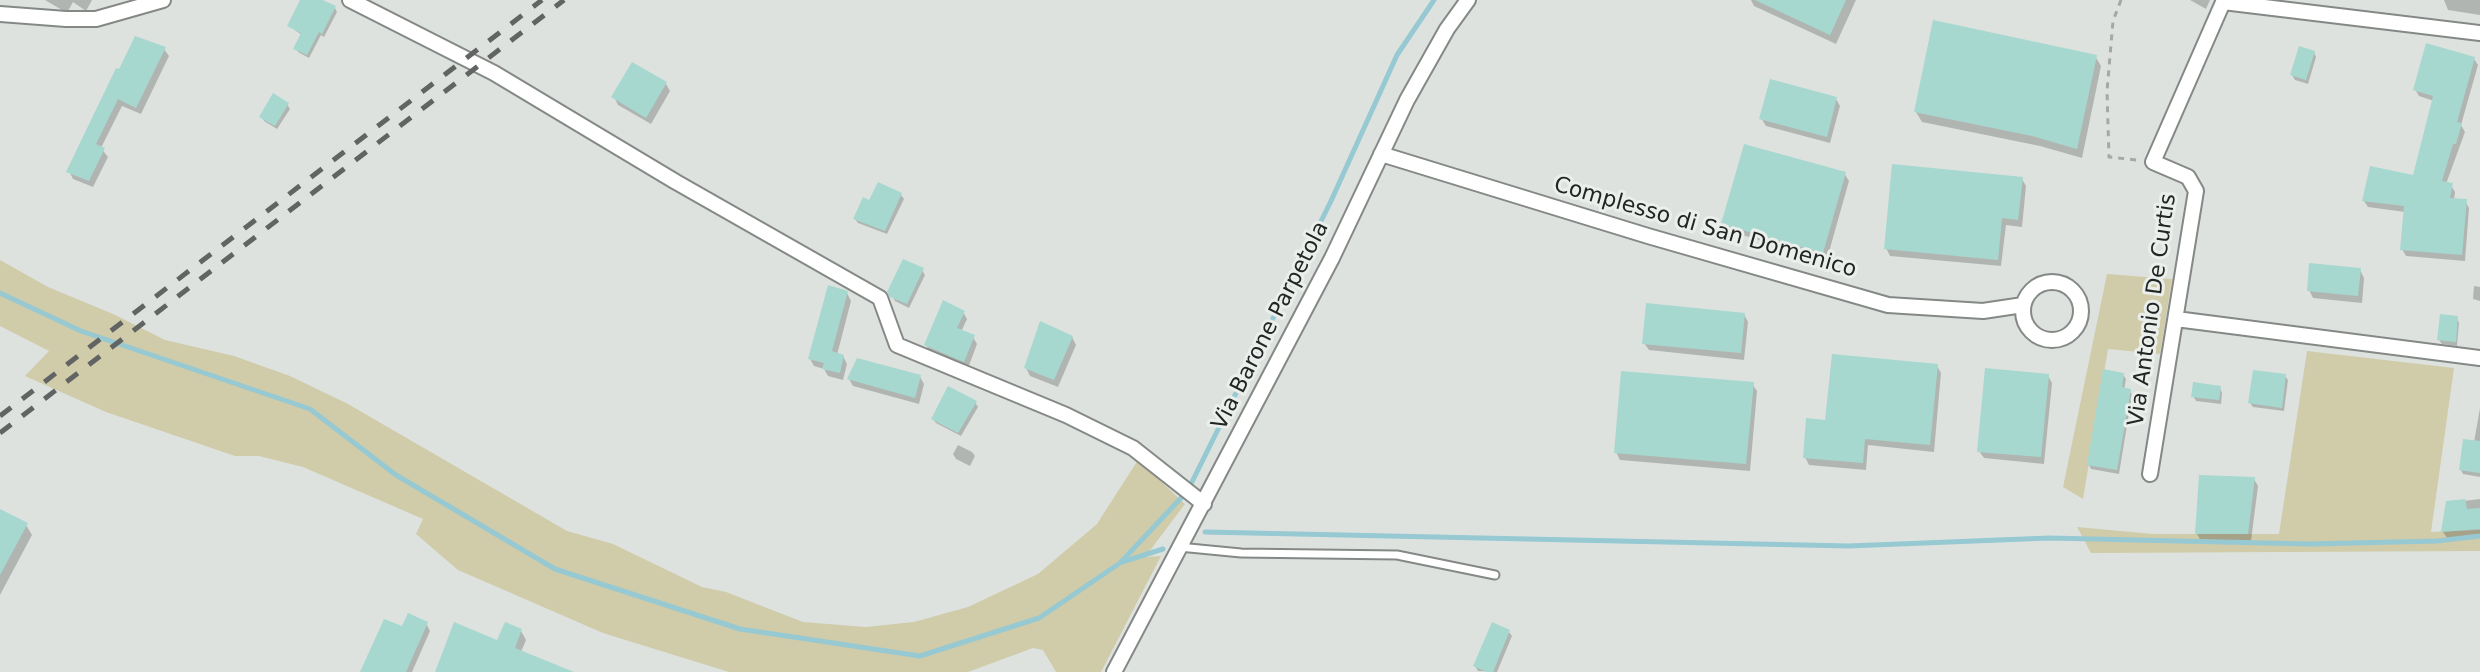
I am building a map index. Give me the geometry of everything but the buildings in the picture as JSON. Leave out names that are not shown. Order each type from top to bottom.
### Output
[{"type":"street","points":[[0,14],[96,19],[163,0]]},
{"type":"street","points":[[350,0],[494,73],[676,182],[880,298],[897,345],[1066,415],[1133,448],[1204,504]]},
{"type":"street","name":"Via Barone Parpetola","points":[[1114,672],[1332,258],[1407,100],[1447,29],[1468,0]]},
{"type":"street","points":[[2224,1],[2480,33]]},
{"type":"street","name":"Via Antonio De Curtis","points":[[2150,474],[2196,191],[2188,177],[2153,162],[2224,1]]},
{"type":"street","name":"Complesso di San Domenico","points":[[1381,154],[1888,305],[1983,311],[2023,305]]},
{"type":"street","points":[[2060,282],[2076,294],[2082,313],[2073,331],[2065,337],[2047,340],[2038,337],[2025,324],[2023,305],[2032,289],[2040,283],[2060,282]]},
{"type":"street","points":[[2176,319],[2480,358]]},
{"type":"lane","points":[[1179,547],[1241,553],[1397,555],[1495,575]]},
{"type":"path","points":[[2121,0],[2113,21],[2107,91],[2109,157],[2153,162]]},
{"type":"shaded area","points":[[0,260],[48,287],[165,340],[234,356],[290,376],[348,404],[567,531],[613,544],[702,587],[726,592],[803,622],[866,627],[914,622],[968,607],[1038,574],[1097,524],[1138,460],[1185,504],[1145,557],[1161,556],[1101,672],[1056,672],[1043,650],[1033,648],[968,672],[729,672],[603,633],[458,570],[416,534],[423,519],[303,467],[259,456],[235,456],[106,412],[25,376],[49,351],[0,326]]},
{"type":"shaded area","points":[[2107,274],[2172,279],[2160,354],[2108,349],[2083,499],[2063,487]]},
{"type":"shaded area","points":[[2307,351],[2454,368],[2431,532],[2480,530],[2480,551],[2091,553],[2077,527],[2153,534],[2279,534]]},
{"type":"waterway","points":[[1190,486],[1331,201],[1397,55],[1434,0]]},
{"type":"waterway","points":[[0,293],[81,331],[310,409],[396,475],[555,569],[740,629],[920,656],[1039,618],[1120,563],[1181,498]]},
{"type":"waterway","points":[[1205,532],[1849,546],[2049,538],[2310,544],[2437,541],[2480,536]]},
{"type":"waterway","points":[[1122,562],[1163,549]]},
{"type":"railway","points":[[0,416],[542,0]]},
{"type":"railway","points":[[0,433],[564,0]]}]
